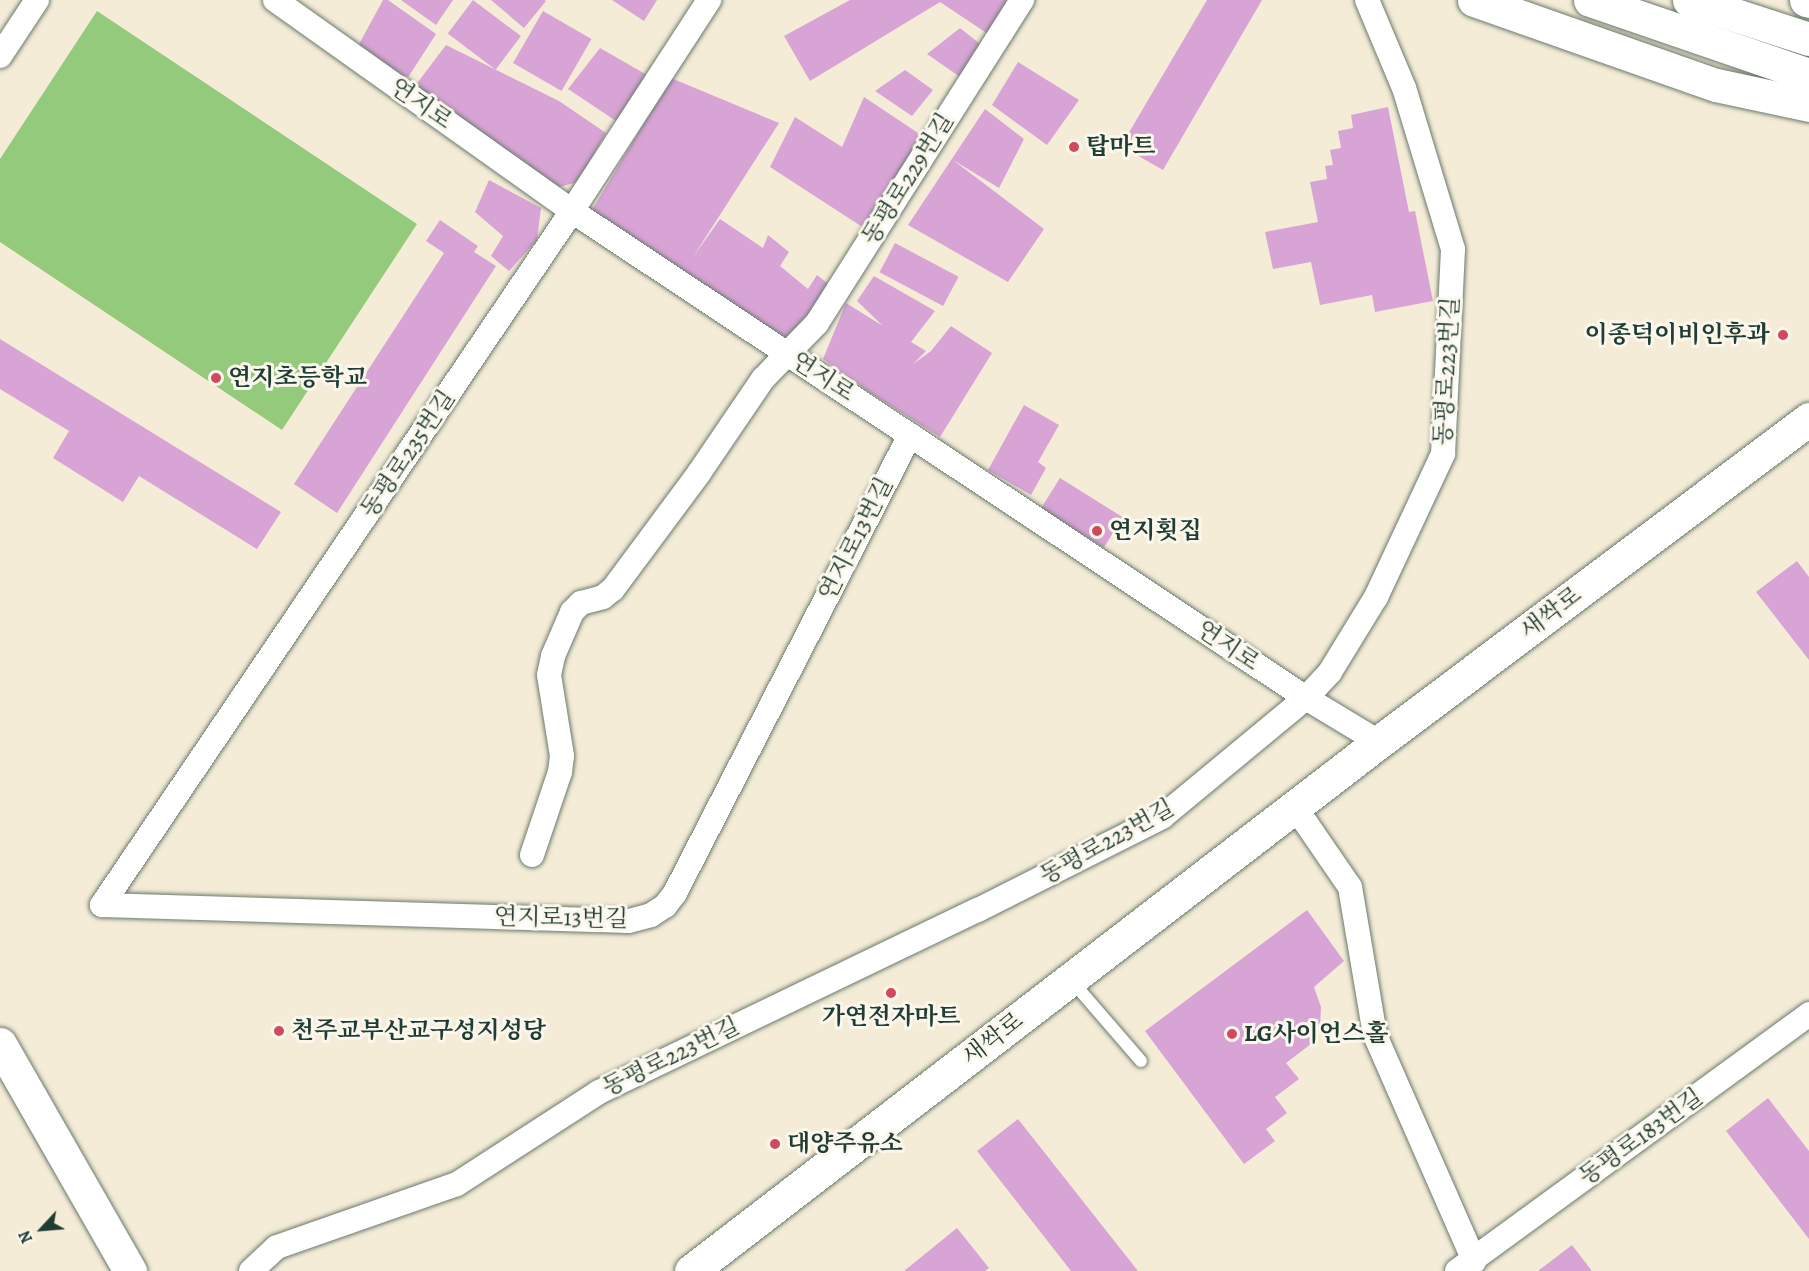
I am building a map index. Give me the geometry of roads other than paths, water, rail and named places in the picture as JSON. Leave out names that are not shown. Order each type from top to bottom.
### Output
[{"type":"main road","points":[[1474,0],[1716,85],[1809,105]]},
{"type":"main road","points":[[1590,0],[1809,75]]},
{"type":"main road","points":[[1689,0],[1809,39]]},
{"type":"main road","name":"새싹로","points":[[691,1271],[1379,742],[1809,420]]},
{"type":"main road","points":[[0,1044],[130,1271]]},
{"type":"street","points":[[0,56],[37,0]]},
{"type":"street","name":"연지로","points":[[275,0],[572,211],[1306,698],[1379,742]]},
{"type":"street","name":"동평로235번길","points":[[102,905],[572,211],[710,0]]},
{"type":"street","name":"동평로229번길","points":[[532,855],[561,764],[562,756],[549,675],[553,656],[572,612],[581,603],[603,597],[613,589],[699,473],[762,380],[817,323],[1022,0]]},
{"type":"street","name":"동평로223번길","points":[[250,1271],[277,1247],[457,1184],[599,1092],[978,910],[1162,818],[1306,698],[1330,672],[1376,597],[1443,454],[1453,249],[1404,88],[1367,0]]},
{"type":"street","name":"연지로13번길","points":[[102,905],[629,921],[651,915],[665,906],[675,893],[910,435]]},
{"type":"street","name":"동평로183번길","points":[[1295,807],[1350,887],[1375,1035],[1466,1266],[1809,1014]]},
{"type":"lane","points":[[1071,979],[1141,1060]]},
{"type":"place","name":"탑마트","points":[[1074,147]]},
{"type":"place","name":"이종덕이비인후과","points":[[1783,335]]},
{"type":"place","name":"연지초등학교","points":[[216,378]]},
{"type":"place","name":"연지횟집","points":[[1097,531]]},
{"type":"place","name":"가연전자마트","points":[[891,993]]},
{"type":"place","name":"천주교부산교구성지성당","points":[[279,1031]]},
{"type":"place","name":"LG사이언스홀","points":[[1232,1034]]},
{"type":"place","name":"대양주유소","points":[[775,1144]]}]
